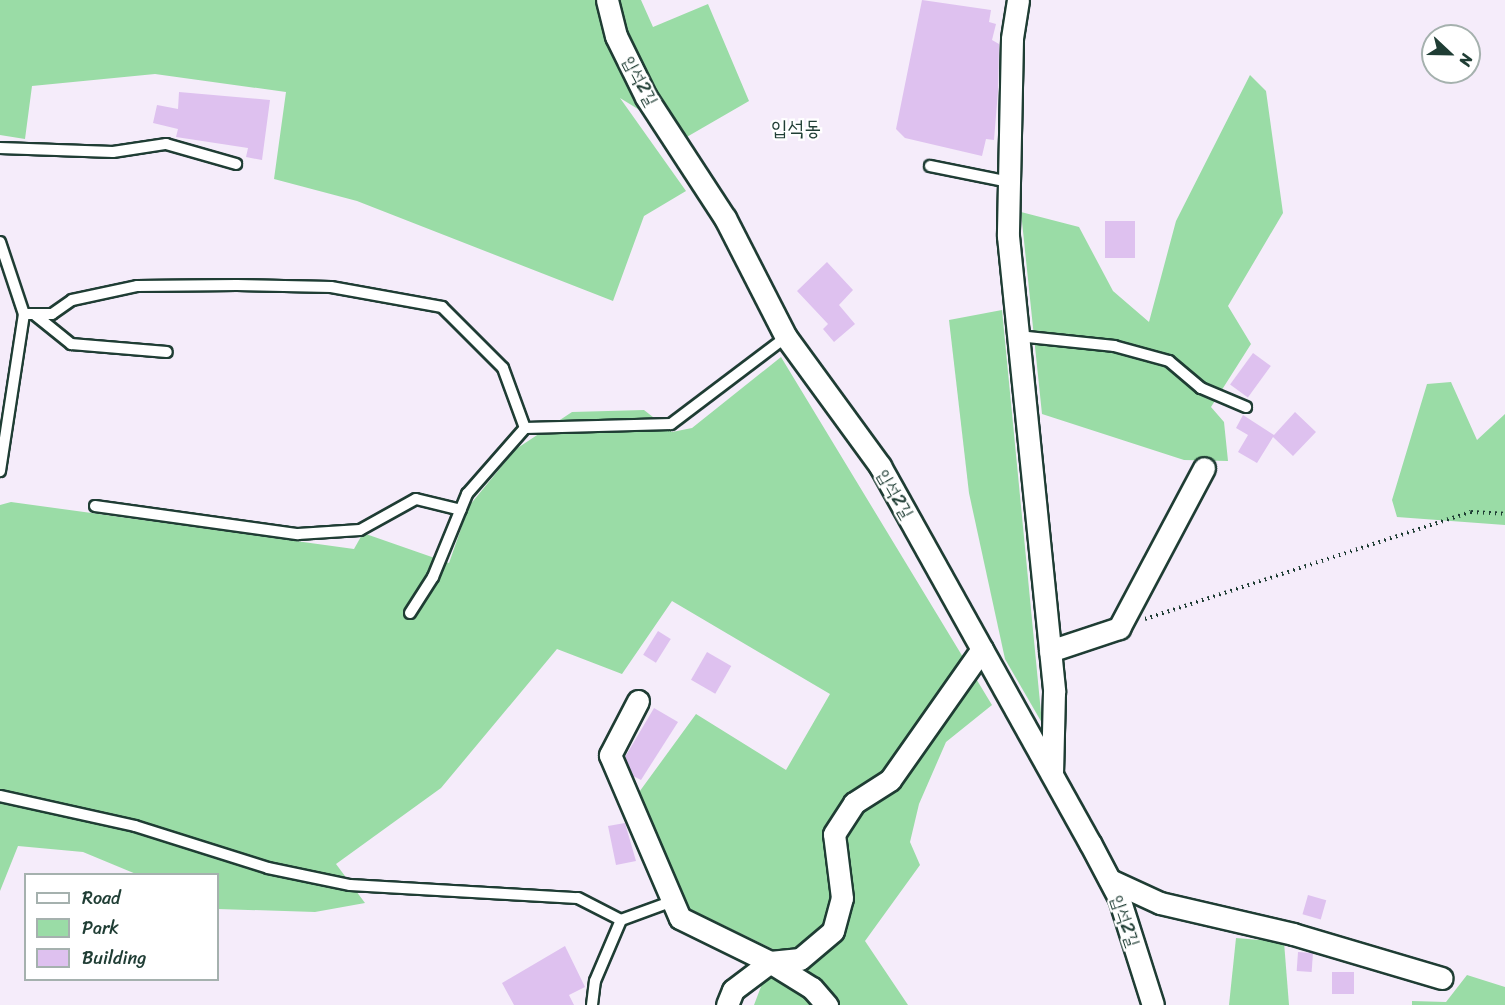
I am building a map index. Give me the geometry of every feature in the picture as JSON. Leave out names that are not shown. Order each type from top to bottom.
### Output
[{"type":"street","name":"입석2길","points":[[607,0],[616,36],[646,97],[725,218],[786,337],[879,466],[1110,880],[1153,1005]]},
{"type":"street","points":[[1018,0],[1012,39],[1009,182],[1018,336],[1050,651],[1052,775]]},
{"type":"street","points":[[1050,651],[1119,628],[1204,468]]},
{"type":"street","points":[[727,1005],[733,990],[770,962],[800,959],[833,931],[842,898],[834,834],[854,803],[890,780],[982,649]]},
{"type":"street","points":[[638,701],[610,755],[680,918],[770,962],[812,988],[827,1005]]},
{"type":"street","points":[[1110,880],[1160,903],[1293,934],[1442,978]]},
{"type":"lane","points":[[0,148],[113,152],[166,144],[236,164]]},
{"type":"lane","points":[[930,166],[1009,182]]},
{"type":"lane","points":[[0,242],[29,314],[0,471]]},
{"type":"lane","points":[[29,314],[52,314],[72,300],[137,286],[331,287],[442,307],[503,368],[525,428]]},
{"type":"lane","points":[[29,314],[71,344],[167,352]]},
{"type":"lane","points":[[1018,336],[1114,346],[1169,361],[1201,388],[1246,407]]},
{"type":"lane","points":[[410,613],[433,577],[467,494],[525,428],[671,424],[786,337]]},
{"type":"lane","points":[[95,506],[298,534],[360,530],[416,499],[461,510]]},
{"type":"lane","points":[[0,796],[135,826],[268,868],[350,885],[578,898],[621,920],[673,902]]},
{"type":"lane","points":[[592,1005],[595,981],[621,920]]},
{"type":"path","points":[[1119,628],[1471,512],[1505,514]]},
{"type":"green space","points":[[0,0],[641,0],[653,27],[708,4],[749,101],[685,138],[620,98],[686,191],[644,216],[613,301],[357,201],[274,179],[286,92],[155,74],[32,86],[25,139],[0,135]]},
{"type":"green space","points":[[1250,75],[1266,91],[1283,213],[1228,306],[1251,344],[1211,407],[1224,422],[1228,461],[1184,460],[1042,414],[1021,212],[1079,227],[1113,291],[1149,322],[1176,221]]},
{"type":"green space","points":[[1002,310],[1042,723],[1005,659],[969,493],[949,320]]},
{"type":"green space","points":[[781,357],[992,705],[946,742],[919,804],[910,842],[920,865],[865,941],[908,1005],[754,1005],[775,950],[690,909],[637,795],[696,714],[786,770],[830,694],[672,601],[622,674],[557,649],[441,788],[336,864],[365,903],[315,912],[219,909],[219,873],[134,873],[83,852],[18,846],[0,891],[0,505],[11,502],[354,549],[363,533],[449,563],[469,506],[516,449],[572,412],[644,410],[672,432],[692,428]]},
{"type":"green space","points":[[1451,382],[1477,440],[1505,414],[1505,525],[1397,517],[1392,500],[1427,384]]},
{"type":"green space","points":[[1236,938],[1284,942],[1289,1005],[1229,1005]]},
{"type":"green space","points":[[1467,975],[1505,987],[1505,1005],[1412,1005],[1412,1001],[1446,1002]]},
{"type":"building","points":[[922,0],[991,10],[989,22],[996,24],[992,40],[999,44],[998,91],[994,140],[986,139],[982,156],[905,138],[896,129]]},
{"type":"building","points":[[179,92],[270,100],[262,160],[246,157],[248,148],[176,137],[178,129],[153,123],[157,105],[178,109]]},
{"type":"building","points":[[1105,221],[1135,221],[1135,258],[1105,258]]},
{"type":"building","points":[[827,262],[853,290],[839,305],[855,324],[834,342],[823,329],[828,324],[797,291]]},
{"type":"building","points":[[1253,353],[1271,366],[1248,397],[1230,385]]},
{"type":"building","points":[[1295,412],[1316,432],[1293,456],[1273,437],[1257,463],[1238,452],[1248,435],[1236,428],[1243,415],[1274,435]]},
{"type":"building","points":[[658,631],[671,639],[656,663],[643,655]]},
{"type":"building","points":[[707,652],[731,666],[715,694],[691,680]]},
{"type":"building","points":[[654,708],[678,722],[641,780],[633,776],[625,757]]},
{"type":"building","points":[[625,823],[636,861],[616,865],[608,826]]},
{"type":"building","points":[[1308,895],[1326,900],[1321,919],[1302,914]]},
{"type":"building","points":[[565,946],[585,987],[569,995],[574,1005],[514,1005],[502,983]]},
{"type":"building","points":[[1298,952],[1313,953],[1312,972],[1297,971]]},
{"type":"building","points":[[1332,972],[1354,972],[1354,994],[1332,994]]},
{"type":"district","name":"입석동","points":[[796,128]]}]
